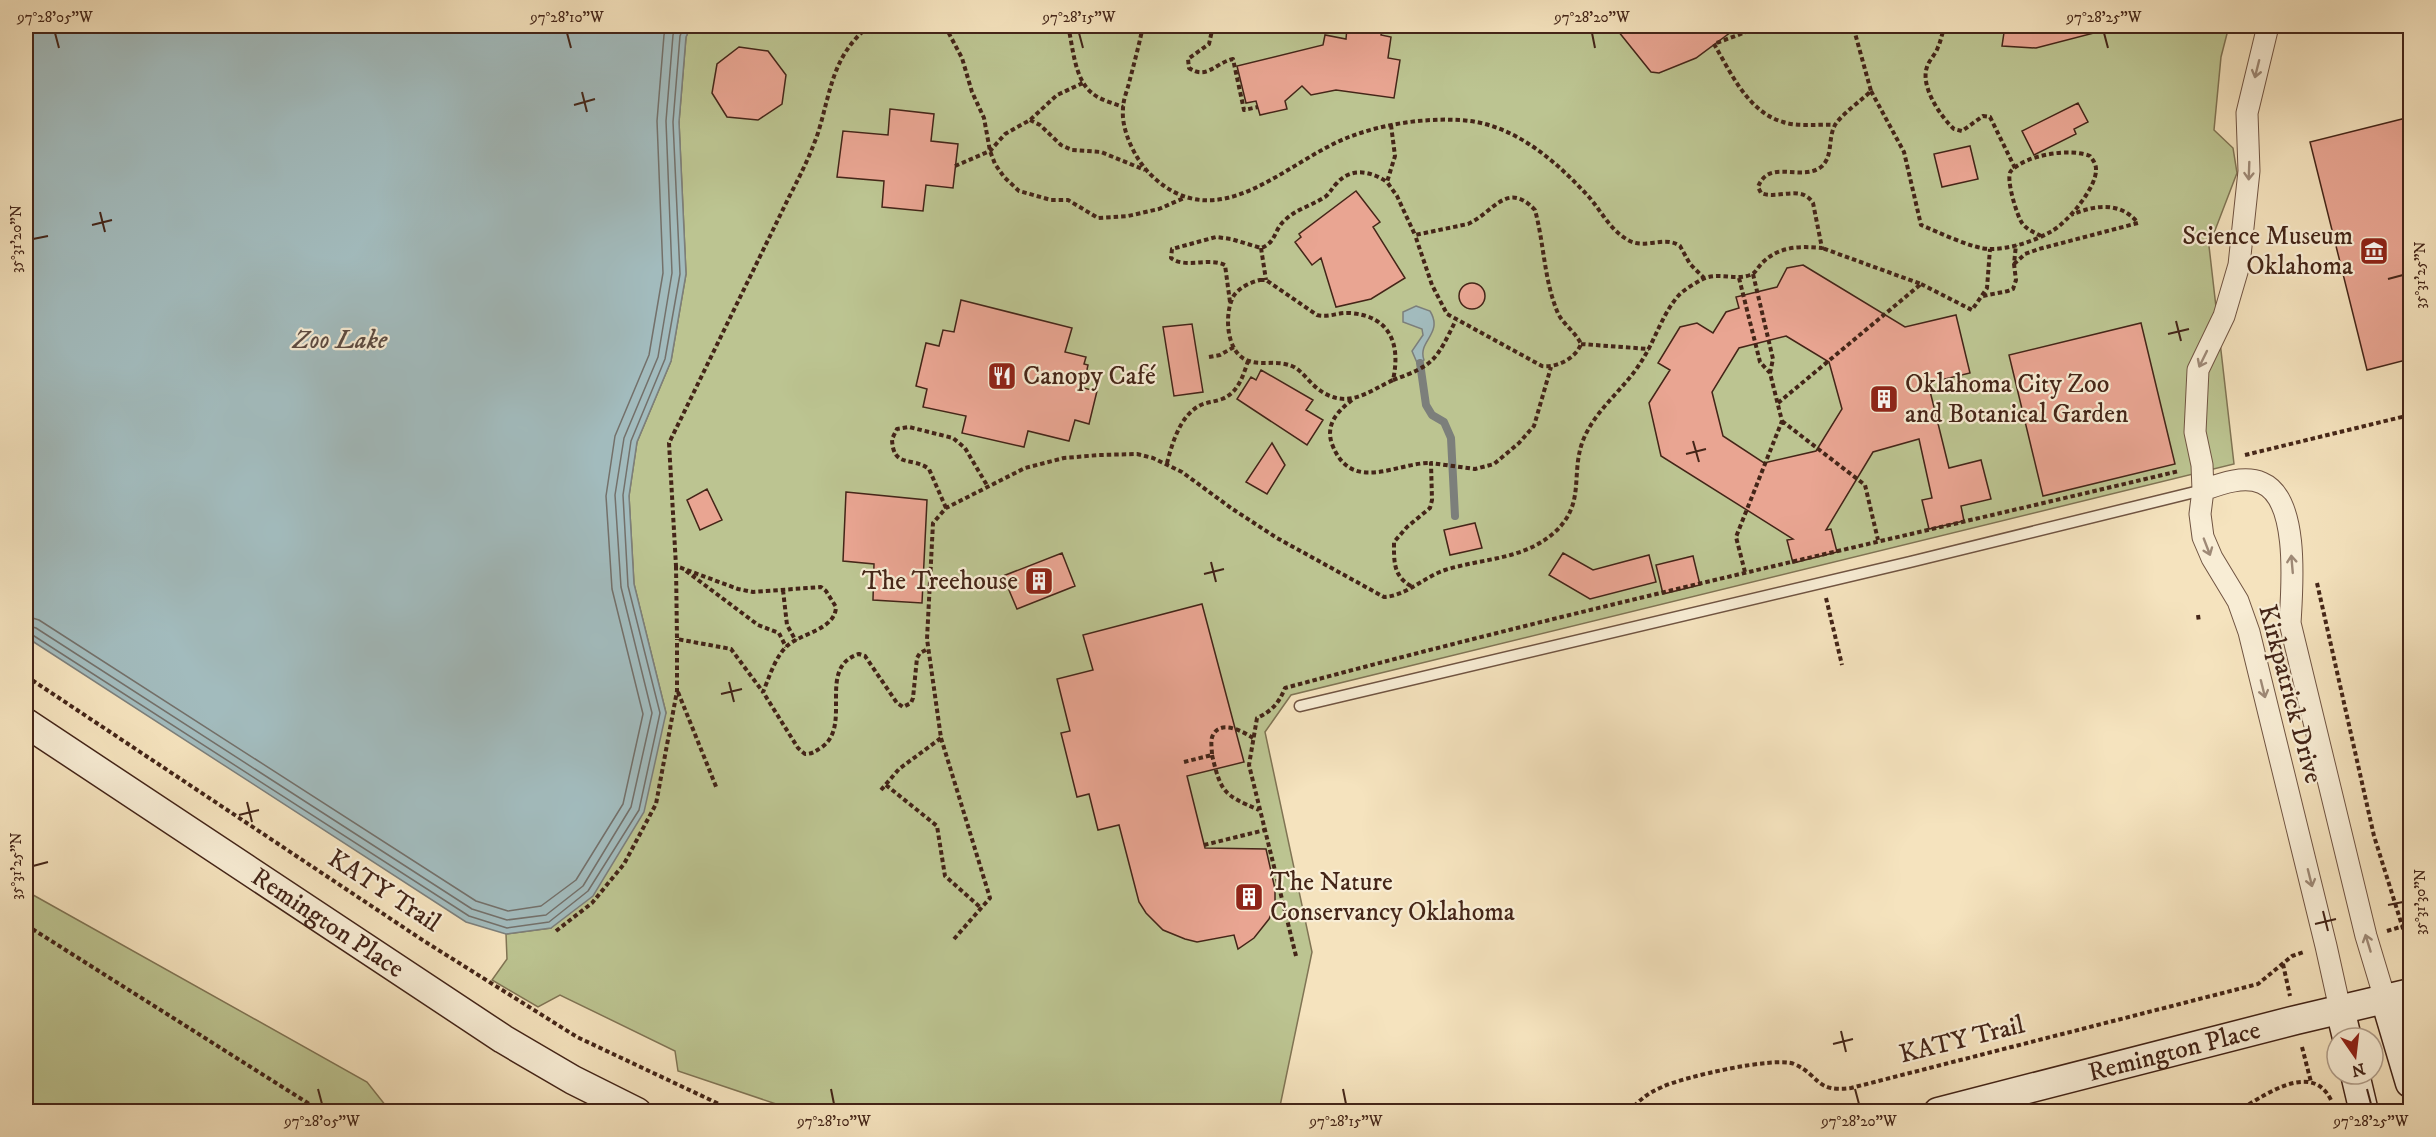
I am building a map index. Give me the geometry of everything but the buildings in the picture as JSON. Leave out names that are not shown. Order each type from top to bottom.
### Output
[{"type":"main road","name":"Remington Place","points":[[26,723],[494,1033],[573,1080],[637,1112]]},
{"type":"main road","name":"Remington Place","points":[[1938,1112],[2398,996]]},
{"type":"main road","points":[[2398,996],[2410,1083]]},
{"type":"main road","points":[[2340,1009],[2344,1026]]},
{"type":"main road","points":[[2358,1086],[2364,1112]]},
{"type":"street","points":[[2203,490],[2202,465],[2195,432],[2198,370],[2224,316],[2239,265],[2249,171],[2247,113],[2268,26]]},
{"type":"street","name":"Kirkpatrick Drive","points":[[2340,1009],[2248,632],[2238,601],[2212,558],[2203,537],[2200,514],[2203,490],[2227,482],[2262,483],[2278,497],[2288,526],[2294,570],[2290,623],[2366,936],[2398,996]]},
{"type":"lane","points":[[1300,706],[2203,490]]},
{"type":"path","points":[[556,931],[592,903],[624,864],[656,804],[677,691],[676,566],[669,443],[805,167],[818,133],[833,74],[841,56],[854,39],[869,26]]},
{"type":"path","points":[[945,26],[958,47],[972,92],[984,118],[990,151],[1004,177],[1019,191],[1051,200],[1068,201],[1098,218],[1128,216],[1159,209],[1184,198]]},
{"type":"path","points":[[1068,26],[1083,83],[1092,94],[1122,107]]},
{"type":"path","points":[[1143,26],[1122,107],[1123,124],[1146,170],[1162,186],[1184,198],[1210,200],[1232,198],[1263,185],[1333,144],[1391,125],[1461,120],[1493,126],[1516,135],[1542,154],[1590,198],[1614,230],[1636,244],[1675,242],[1680,246],[1690,264],[1704,278]]},
{"type":"path","points":[[1214,26],[1209,44],[1188,59],[1189,68],[1197,73],[1206,73],[1225,61],[1233,59],[1245,110],[1258,107]]},
{"type":"path","points":[[1771,26],[1754,29],[1714,44],[1738,86],[1761,111],[1785,123],[1834,125]]},
{"type":"path","points":[[1853,26],[1871,92],[1904,152],[1921,225],[1990,249],[2016,245],[2041,236],[2063,224],[2090,189],[2095,177],[2095,164],[2090,156],[2068,152],[2034,158],[2015,168],[2008,176],[2019,217],[2028,229],[2041,236]]},
{"type":"path","points":[[1947,26],[1941,34],[1938,48],[1926,69],[1925,81],[1929,94],[1954,129],[1962,131],[1983,116],[1990,117],[2015,168]]},
{"type":"path","points":[[956,166],[990,151],[1005,134],[1030,120],[1057,95],[1083,83]]},
{"type":"path","points":[[1822,248],[1813,204],[1809,197],[1789,193],[1766,195],[1761,193],[1758,187],[1761,181],[1779,170],[1807,172],[1822,166],[1829,155],[1834,125],[1871,92]]},
{"type":"path","points":[[1030,120],[1040,125],[1061,146],[1072,150],[1101,152],[1146,170]]},
{"type":"path","points":[[1387,182],[1395,156],[1391,125]]},
{"type":"path","points":[[1353,399],[1338,399],[1328,395],[1300,371],[1284,364],[1248,361],[1240,355],[1230,339],[1231,306],[1225,265],[1215,262],[1176,262],[1171,258],[1170,252],[1176,248],[1216,237],[1230,238],[1261,248],[1273,242],[1282,222],[1322,198],[1348,174],[1355,171],[1368,173],[1387,182],[1397,196],[1415,235],[1438,300],[1447,315],[1536,364],[1551,367],[1578,352],[1581,344],[1578,336],[1558,313],[1535,210],[1526,200],[1517,197],[1506,199],[1494,203],[1468,224],[1415,235]]},
{"type":"path","points":[[2014,264],[2025,254],[2039,249],[2138,223],[2132,216],[2111,207],[2087,209],[2070,215]]},
{"type":"path","points":[[1983,296],[2013,288],[2016,280],[2014,264],[2016,245]]},
{"type":"path","points":[[954,939],[990,898],[941,738],[928,649],[931,531],[933,523],[946,508],[1025,468],[1070,458],[1137,454],[1167,463],[1277,538],[1375,594],[1392,596],[1446,570],[1516,554],[1537,545],[1555,532],[1570,515],[1575,503],[1582,442],[1593,422],[1605,405],[1625,386],[1649,349],[1667,312],[1680,293],[1704,278],[1715,275],[1739,278],[1753,274],[1762,262],[1782,249],[1806,246],[1822,248],[1921,284],[1972,310],[1983,296],[1988,282],[1990,249]]},
{"type":"path","points":[[1261,248],[1266,280]]},
{"type":"path","points":[[1744,572],[1736,537],[1782,420],[1770,373],[1773,359],[1753,274]]},
{"type":"path","points":[[1739,278],[1760,362],[1770,373]]},
{"type":"path","points":[[1231,306],[1233,297],[1242,289],[1253,282],[1266,280],[1317,315],[1325,317],[1347,312],[1366,316],[1377,322],[1395,342],[1397,354],[1393,380]]},
{"type":"path","points":[[1778,403],[1921,284]]},
{"type":"path","points":[[1456,321],[1439,353],[1428,365],[1353,399],[1334,417],[1330,435],[1332,445],[1346,463],[1366,473],[1383,473],[1406,465],[1431,463],[1475,469],[1494,464],[1529,433],[1538,415],[1551,367]]},
{"type":"path","points":[[1581,344],[1649,349]]},
{"type":"path","points":[[1209,357],[1221,355],[1234,347]]},
{"type":"path","points":[[1167,463],[1171,446],[1186,419],[1200,406],[1229,396],[1241,380],[1248,361]]},
{"type":"path","points":[[1782,420],[1865,485],[1878,540],[1988,516]]},
{"type":"path","points":[[946,508],[929,469],[896,456],[892,439],[897,429],[909,427],[953,438],[964,448],[988,487]]},
{"type":"path","points":[[1412,586],[1403,582],[1397,573],[1394,542],[1407,527],[1430,508],[1432,500],[1431,463]]},
{"type":"path","points":[[1815,555],[1842,665]]},
{"type":"path","points":[[676,566],[744,591],[761,592],[821,587],[826,591],[836,607],[831,620],[786,647],[763,692]]},
{"type":"path","points":[[681,568],[758,625],[778,633],[786,647]]},
{"type":"path","points":[[783,590],[787,625],[796,641]]},
{"type":"path","points":[[2319,592],[2374,836],[2410,951]]},
{"type":"path","points":[[2198,615],[2199,622]]},
{"type":"path","points":[[677,639],[731,650],[763,692],[798,748],[809,754],[824,746],[833,734],[836,718],[837,676],[850,658],[859,654],[865,656],[897,703],[903,707],[911,703],[913,698],[917,658],[920,653],[928,649]]},
{"type":"path","name":"KATY Trail","points":[[26,676],[424,941],[578,1037],[736,1112]]},
{"type":"path","points":[[677,691],[717,789]]},
{"type":"path","points":[[1253,738],[1242,730],[1228,727],[1215,731],[1212,736],[1212,755],[1222,788],[1230,797],[1260,811]]},
{"type":"path","points":[[881,790],[899,769],[941,738]]},
{"type":"path","points":[[1184,762],[1212,755]]},
{"type":"path","points":[[886,785],[937,826],[945,876],[981,908]]},
{"type":"path","points":[[1204,845],[1265,831]]},
{"type":"path","points":[[2387,931],[2410,924]]},
{"type":"path","points":[[26,926],[322,1112]]},
{"type":"path","name":"KATY Trail","points":[[1629,1112],[1642,1098],[1663,1086],[1772,1062],[1794,1064],[1827,1088],[1839,1090],[1851,1088],[2258,984],[2292,956],[2307,951]]},
{"type":"path","points":[[2283,964],[2287,981]]},
{"type":"path","points":[[2309,1075],[2311,1082]]},
{"type":"path","points":[[2236,1112],[2294,1081],[2311,1082],[2324,1090],[2332,1102]]},
{"type":"path","points":[[2324,1090],[2331,1088]]},
{"type":"green space","points":[[691,26],[2229,26],[2221,57],[2214,130],[2233,148],[2237,173],[2209,246],[2234,464],[1291,695],[1265,732],[1312,952],[1279,1111],[797,1111],[678,1071],[675,1051],[560,995],[538,1007],[492,980],[507,959],[506,934],[551,928],[666,713],[634,584],[629,496],[637,442],[671,361],[686,274],[679,122],[686,37]]},
{"type":"green space","points":[[26,891],[367,1082],[390,1111],[35,1111],[26,1082]]},
{"type":"water","name":"Zoo Lake","points":[[26,26],[691,26],[686,37],[679,122],[686,274],[671,361],[637,442],[629,496],[634,584],[666,713],[644,812],[593,896],[551,928],[506,934],[466,922],[26,637]]},
{"type":"water","points":[[1416,306],[1430,311],[1434,326],[1424,348],[1424,360],[1418,365],[1412,351],[1423,335],[1422,329],[1403,322],[1403,312]]},
{"type":"waterway","points":[[1420,363],[1426,405],[1432,415],[1444,422],[1451,438],[1455,516]]},
{"type":"place","name":"Science Museum Oklahoma","points":[[2374,251]]},
{"type":"place","name":"Canopy Café","points":[[1002,376]]},
{"type":"place","name":"Oklahoma City Zoo and Botanical Garden","points":[[1884,399]]},
{"type":"place","name":"The Treehouse","points":[[1039,581]]},
{"type":"place","name":"The Nature Conservancy Oklahoma","points":[[1249,897]]}]
